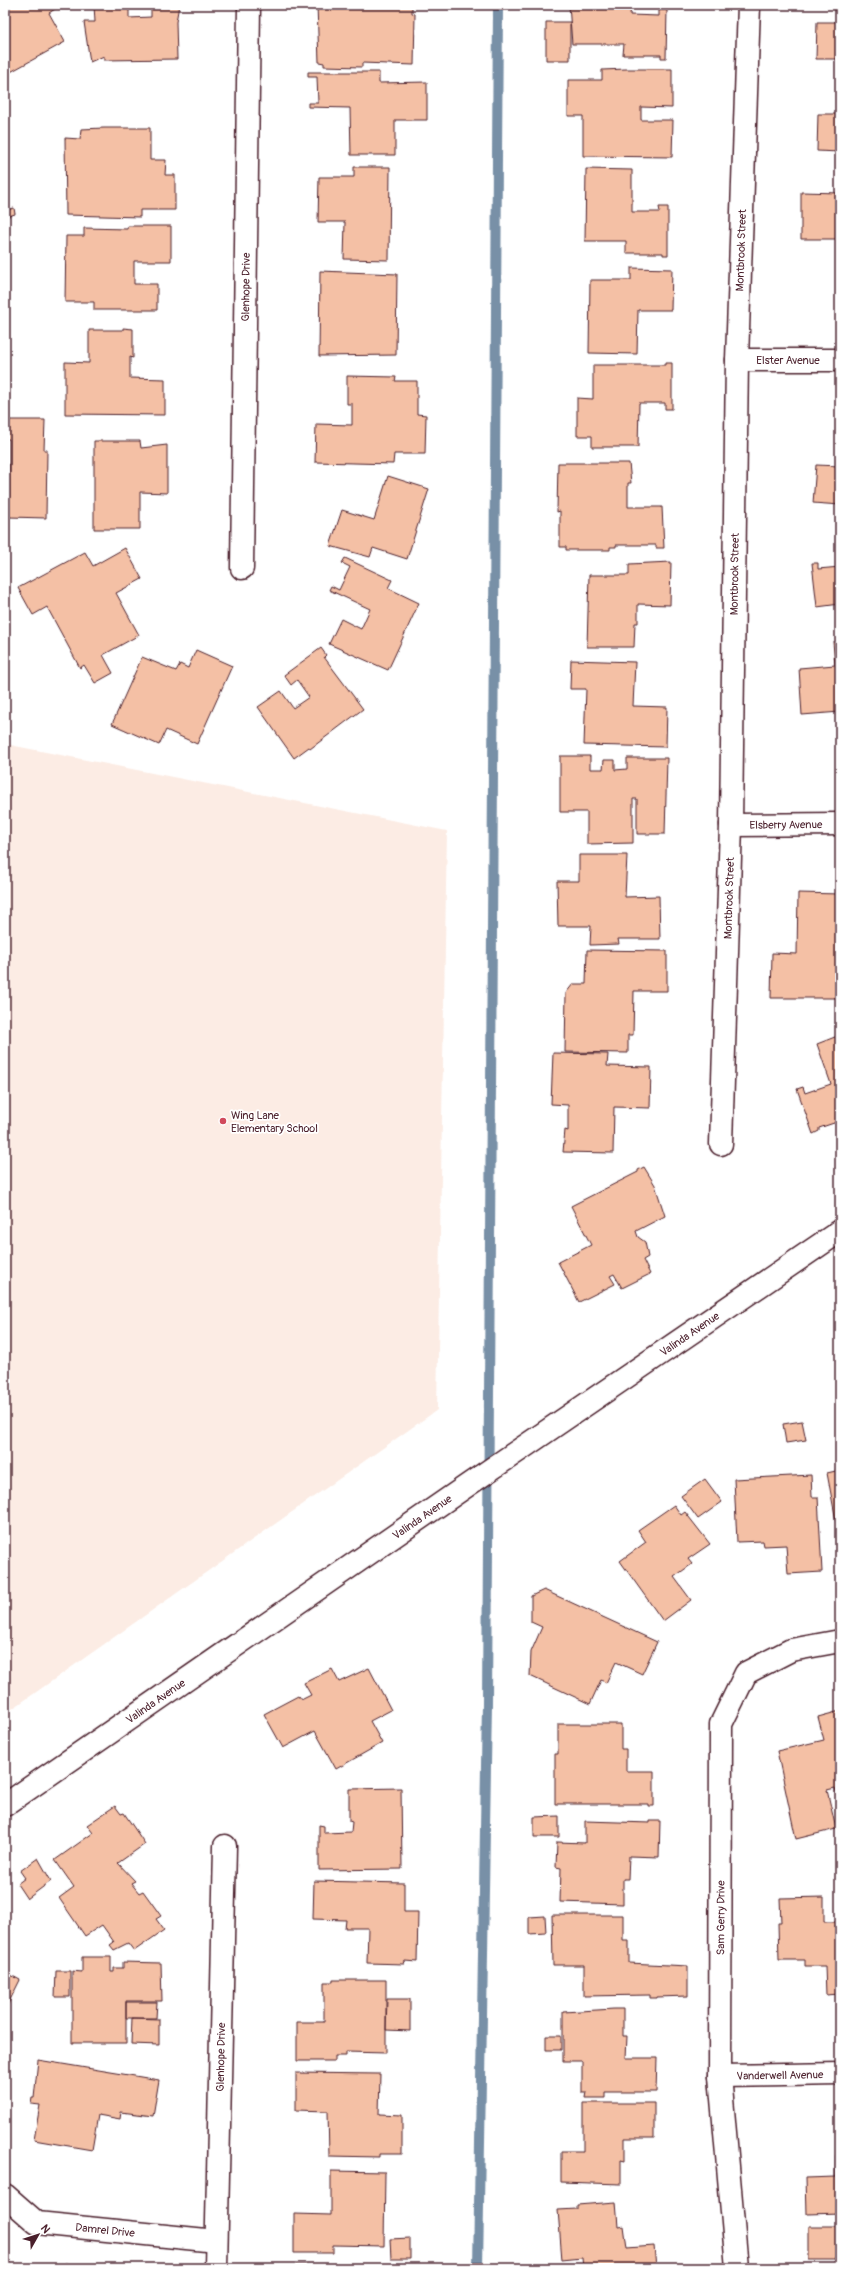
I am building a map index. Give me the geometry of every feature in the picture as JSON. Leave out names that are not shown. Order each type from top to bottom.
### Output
[{"type":"street","name":"Glenhope Drive","points":[[242,568],[249,5]]},
{"type":"street","name":"Montbrook Street","points":[[722,1144],[732,825],[737,360],[749,5]]},
{"type":"street","name":"Elster Avenue","points":[[737,360],[840,360]]},
{"type":"street","name":"Elsberry Avenue","points":[[732,825],[840,824]]},
{"type":"street","name":"Valinda Avenue","points":[[5,1805],[468,1485],[840,1231]]},
{"type":"street","name":"Sam Gerry Drive","points":[[737,2268],[720,2076],[721,1724],[746,1673],[791,1650],[840,1642]]},
{"type":"street","name":"Glenhope Drive","points":[[216,2268],[225,1846]]},
{"type":"street","name":"Vanderwell Avenue","points":[[720,2076],[840,2074]]},
{"type":"street","name":"Damrel Drive","points":[[5,2195],[37,2223],[216,2241]]},
{"type":"shaded area","name":"Wing Lane Elementary School","points":[[5,744],[447,831],[437,1410],[5,1714]]},
{"type":"building","points":[[5,5],[61,5],[49,13],[65,42],[5,75]]},
{"type":"building","points":[[94,5],[129,5],[129,18],[151,17],[151,5],[179,5],[176,22],[177,59],[104,60],[104,56],[90,62],[84,22],[95,22]]},
{"type":"building","points":[[317,5],[412,5],[412,13],[415,14],[414,65],[362,63],[362,67],[324,66],[324,63],[319,62]]},
{"type":"building","points":[[569,5],[631,5],[630,15],[659,16],[659,10],[667,10],[666,58],[661,58],[661,55],[623,55],[624,44],[572,44]]},
{"type":"building","points":[[546,22],[570,22],[570,60],[546,60]]},
{"type":"building","points":[[817,22],[840,22],[840,59],[816,59]]},
{"type":"building","points":[[672,69],[672,108],[641,107],[641,120],[673,120],[672,157],[583,156],[583,116],[568,116],[568,80],[602,80],[602,70]]},
{"type":"building","points":[[308,72],[379,72],[379,83],[427,82],[427,120],[395,120],[395,155],[351,155],[350,108],[308,107],[308,103],[318,103],[317,77],[308,77]]},
{"type":"building","points":[[818,114],[840,114],[840,152],[817,151]]},
{"type":"building","points":[[150,128],[150,160],[166,160],[165,175],[175,175],[175,210],[140,210],[140,217],[66,215],[65,138],[80,139],[81,129]]},
{"type":"building","points":[[354,167],[390,167],[389,260],[344,259],[345,222],[318,222],[319,177],[354,177]]},
{"type":"building","points":[[586,169],[632,170],[632,212],[660,212],[659,207],[668,207],[668,255],[663,255],[663,253],[626,253],[626,241],[585,241]]},
{"type":"building","points":[[801,192],[840,193],[840,239],[801,239]]},
{"type":"building","points":[[5,193],[8,204],[6,205],[7,210],[14,208],[15,214],[9,216],[5,216]]},
{"type":"building","points":[[128,226],[171,226],[171,261],[134,261],[134,284],[157,284],[157,310],[94,310],[94,302],[65,302],[66,236],[84,236],[84,228],[127,229]]},
{"type":"building","points":[[631,268],[672,269],[671,310],[638,310],[637,354],[589,353],[590,280],[631,280]]},
{"type":"building","points":[[320,271],[397,274],[396,355],[319,356]]},
{"type":"building","points":[[123,328],[133,329],[133,358],[130,357],[130,378],[165,379],[165,415],[65,414],[65,362],[89,363],[89,330],[123,330]]},
{"type":"building","points":[[665,363],[672,363],[672,409],[665,409],[665,403],[639,403],[638,447],[592,447],[592,436],[577,436],[577,398],[593,399],[593,365],[665,365]]},
{"type":"building","points":[[347,376],[396,377],[395,381],[417,381],[417,414],[426,415],[425,454],[394,454],[393,464],[315,462],[316,424],[352,425],[352,404],[347,404]]},
{"type":"building","points":[[5,420],[45,420],[44,450],[47,450],[46,518],[9,517],[9,439],[5,439]]},
{"type":"building","points":[[94,441],[140,441],[141,448],[167,445],[167,493],[140,492],[140,529],[94,529]]},
{"type":"building","points":[[558,463],[629,463],[631,483],[628,483],[628,507],[662,507],[664,548],[656,548],[656,545],[616,545],[616,547],[610,547],[610,550],[566,550],[566,547],[560,547],[560,511],[557,512]]},
{"type":"building","points":[[816,465],[840,466],[840,505],[813,503]]},
{"type":"building","points":[[388,476],[429,489],[407,559],[373,548],[370,557],[330,546],[342,510],[374,520]]},
{"type":"building","points":[[125,548],[142,579],[116,593],[139,635],[103,655],[113,673],[95,683],[84,665],[80,668],[47,607],[33,615],[18,588],[85,552],[93,566]]},
{"type":"building","points":[[345,558],[392,580],[388,588],[419,603],[388,670],[329,644],[341,619],[361,629],[370,609],[329,590],[331,586],[339,590],[350,567],[342,563]]},
{"type":"building","points":[[671,562],[670,605],[638,604],[638,623],[635,623],[634,647],[587,647],[589,575],[629,575],[629,564]]},
{"type":"building","points":[[812,563],[818,563],[818,569],[840,567],[840,604],[817,607]]},
{"type":"building","points":[[833,642],[840,642],[840,712],[802,715],[799,668],[835,665]]},
{"type":"building","points":[[321,648],[326,655],[324,657],[363,709],[310,749],[309,747],[294,758],[258,707],[281,691],[293,708],[309,697],[297,680],[291,685],[284,675]]},
{"type":"building","points":[[196,650],[232,666],[197,744],[166,730],[159,745],[112,724],[142,657],[176,671],[180,664],[188,668]]},
{"type":"building","points":[[571,660],[635,662],[633,706],[667,707],[666,747],[584,745],[586,689],[570,689]]},
{"type":"building","points":[[560,756],[590,756],[590,769],[603,769],[604,760],[615,760],[615,770],[627,769],[627,758],[667,758],[665,834],[637,834],[637,799],[633,799],[633,843],[587,844],[587,812],[560,812]]},
{"type":"building","points":[[579,855],[627,855],[625,897],[659,896],[660,939],[618,939],[619,944],[590,945],[591,926],[558,926],[557,881],[579,881]]},
{"type":"building","points":[[798,893],[840,894],[840,998],[771,998],[772,953],[797,954]]},
{"type":"building","points":[[587,950],[667,951],[667,991],[634,991],[633,1035],[628,1035],[628,1053],[565,1052],[566,993],[573,984],[586,984]]},
{"type":"building","points":[[840,1035],[840,1121],[819,1128],[819,1131],[813,1134],[797,1089],[803,1087],[805,1093],[831,1084],[817,1044]]},
{"type":"building","points":[[553,1053],[608,1054],[607,1066],[651,1067],[650,1108],[614,1107],[613,1153],[563,1152],[565,1130],[568,1131],[568,1105],[551,1104]]},
{"type":"building","points":[[644,1167],[655,1185],[665,1216],[636,1231],[638,1237],[645,1242],[648,1257],[643,1260],[650,1274],[622,1288],[614,1274],[610,1276],[615,1284],[579,1302],[558,1262],[591,1245],[571,1206],[638,1172],[638,1170]]},
{"type":"building","points":[[802,1421],[806,1440],[786,1443],[783,1424]]},
{"type":"building","points":[[840,1470],[840,1542],[827,1473]]},
{"type":"building","points":[[811,1475],[812,1497],[818,1497],[822,1572],[788,1574],[786,1545],[764,1546],[763,1541],[737,1542],[734,1479]]},
{"type":"building","points":[[705,1479],[722,1502],[698,1519],[681,1496]]},
{"type":"building","points":[[674,1505],[681,1515],[685,1512],[710,1544],[688,1559],[692,1564],[674,1577],[691,1600],[663,1621],[620,1561],[646,1542],[638,1530]]},
{"type":"building","points":[[544,1590],[657,1642],[642,1674],[616,1662],[606,1683],[601,1680],[590,1704],[530,1676],[531,1652],[542,1627],[531,1622],[531,1596]]},
{"type":"building","points":[[369,1668],[391,1710],[370,1721],[382,1743],[336,1769],[315,1731],[283,1748],[264,1714],[298,1696],[301,1700],[311,1695],[304,1683],[332,1669],[339,1682]]},
{"type":"building","points":[[840,1711],[840,1807],[835,1788],[827,1790],[836,1829],[796,1839],[777,1751],[824,1740],[818,1717]]},
{"type":"building","points":[[558,1724],[621,1724],[621,1749],[626,1749],[626,1771],[654,1771],[654,1806],[648,1806],[648,1804],[555,1804],[555,1754],[558,1754]]},
{"type":"building","points":[[401,1788],[402,1869],[319,1870],[319,1825],[324,1826],[324,1833],[351,1832],[352,1822],[349,1821],[349,1789]]},
{"type":"building","points":[[115,1806],[121,1814],[124,1813],[145,1844],[118,1863],[135,1881],[131,1883],[139,1893],[143,1891],[161,1916],[156,1919],[164,1930],[134,1951],[128,1943],[114,1950],[110,1945],[114,1942],[102,1925],[85,1936],[59,1898],[74,1887],[55,1860],[93,1833],[87,1825]]},
{"type":"building","points":[[559,1816],[559,1837],[534,1837],[534,1817]]},
{"type":"building","points":[[585,1821],[650,1823],[650,1821],[660,1821],[659,1857],[629,1856],[628,1879],[623,1879],[623,1904],[560,1902],[561,1868],[556,1867],[557,1842],[585,1843]]},
{"type":"building","points":[[38,1858],[51,1881],[27,1899],[17,1884],[25,1878],[20,1871]]},
{"type":"building","points":[[314,1881],[404,1883],[404,1912],[418,1912],[417,1962],[405,1961],[404,1964],[367,1963],[368,1928],[345,1928],[346,1920],[313,1919]]},
{"type":"building","points":[[824,1897],[824,1922],[840,1922],[840,1994],[826,1995],[825,1966],[805,1966],[805,1960],[779,1960],[778,1923],[781,1923],[780,1898]]},
{"type":"building","points":[[552,1915],[623,1915],[623,1941],[629,1941],[629,1963],[688,1966],[688,1996],[650,1998],[650,1995],[584,1996],[584,1965],[553,1965]]},
{"type":"building","points":[[545,1916],[546,1933],[529,1934],[529,1917]]},
{"type":"building","points":[[82,1957],[111,1957],[111,1972],[114,1972],[114,1968],[123,1968],[123,1962],[161,1963],[162,2001],[126,2001],[126,2043],[72,2043],[72,1971],[82,1972]]},
{"type":"building","points":[[56,1971],[70,1971],[70,1997],[55,1997]]},
{"type":"building","points":[[5,1972],[20,1980],[5,2010]]},
{"type":"building","points":[[333,1980],[386,1980],[386,2053],[346,2052],[346,2056],[335,2056],[335,2061],[297,2061],[297,2022],[324,2022],[324,1982],[333,1982]]},
{"type":"building","points":[[387,1999],[410,1999],[410,2031],[386,2030]]},
{"type":"building","points":[[126,2002],[157,2002],[156,2018],[126,2018]]},
{"type":"building","points":[[623,2009],[623,2036],[627,2036],[626,2058],[657,2058],[656,2092],[605,2092],[605,2098],[586,2098],[587,2092],[582,2092],[582,2061],[563,2061],[563,2012]]},
{"type":"building","points":[[132,2018],[159,2019],[159,2045],[131,2044]]},
{"type":"building","points":[[546,2036],[561,2036],[561,2050],[546,2050]]},
{"type":"building","points":[[38,2060],[159,2080],[153,2116],[121,2112],[120,2119],[98,2115],[92,2150],[34,2140],[40,2105],[31,2104],[32,2098],[34,2098]]},
{"type":"building","points":[[296,2073],[380,2074],[379,2114],[402,2115],[402,2154],[379,2154],[379,2157],[329,2156],[328,2111],[296,2110]]},
{"type":"building","points":[[583,2103],[654,2103],[654,2138],[625,2138],[625,2161],[621,2160],[621,2184],[561,2182],[561,2151],[583,2151]]},
{"type":"building","points":[[836,2155],[840,2155],[840,2213],[807,2214],[806,2178],[836,2177]]},
{"type":"building","points":[[331,2171],[385,2172],[384,2246],[333,2245],[333,2253],[294,2253],[294,2214],[331,2215]]},
{"type":"building","points":[[616,2202],[618,2227],[624,2226],[627,2248],[654,2246],[656,2268],[583,2268],[582,2258],[562,2260],[558,2210],[577,2209],[577,2205]]},
{"type":"building","points":[[809,2226],[840,2226],[840,2268],[837,2268],[837,2260],[809,2260]]},
{"type":"building","points":[[410,2238],[410,2259],[391,2259],[390,2239]]},
{"type":"building","points":[[65,2263],[91,2268],[64,2268]]},
{"type":"building","points":[[295,2265],[405,2266],[405,2268],[295,2268]]},
{"type":"waterway","points":[[478,2268],[487,1703],[498,5]]},
{"type":"place","name":"Wing Lane Elementary School","points":[[223,1121]]}]
